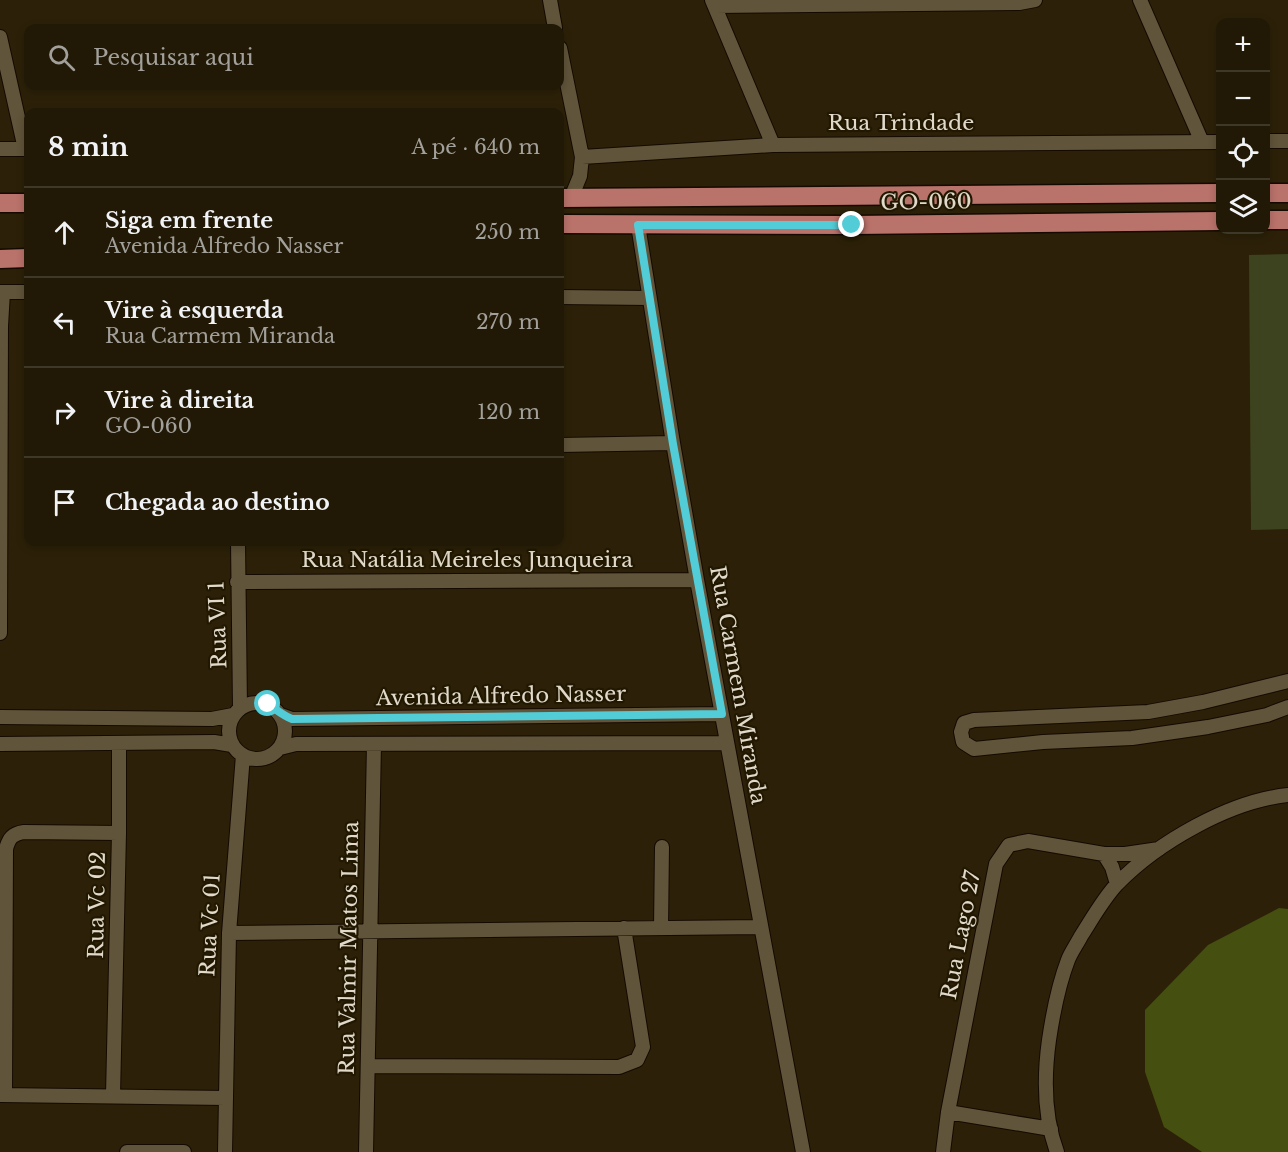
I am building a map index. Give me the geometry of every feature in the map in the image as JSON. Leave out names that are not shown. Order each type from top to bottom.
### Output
[{"type":"main road","name":"GO-060","points":[[565,198],[1216,193]]},
{"type":"main road","points":[[1270,193],[1288,193]]},
{"type":"main road","points":[[0,203],[24,203]]},
{"type":"main road","points":[[1270,220],[1288,220]]},
{"type":"main road","name":"GO-060","points":[[564,224],[852,225],[1216,221]]},
{"type":"main road","points":[[1,259],[24,258]]},
{"type":"street","points":[[549,0],[554,24]]},
{"type":"street","points":[[773,145],[714,3],[1018,3],[1035,0]]},
{"type":"street","points":[[1140,0],[1202,142]]},
{"type":"street","points":[[0,37],[24,145]]},
{"type":"street","points":[[564,68],[582,157],[580,176],[565,198]]},
{"type":"street","points":[[1270,141],[1288,141]]},
{"type":"street","name":"Rua Trindade","points":[[582,157],[773,145],[1216,142]]},
{"type":"street","points":[[0,149],[24,149]]},
{"type":"street","name":"Rua Carmem Miranda","points":[[638,225],[697,580],[804,1152]]},
{"type":"street","points":[[0,633],[2,292],[24,292]]},
{"type":"street","points":[[564,297],[649,298]]},
{"type":"street","points":[[564,445],[673,444]]},
{"type":"street","name":"Rua VI 1","points":[[237,711],[238,546]]},
{"type":"street","name":"Rua Natália Meireles Junqueira","points":[[237,582],[697,580]]},
{"type":"street","points":[[1288,681],[1203,702],[1148,712],[974,720],[964,723],[961,732],[963,742],[974,748],[1132,738],[1208,728],[1267,715],[1288,707]]},
{"type":"street","points":[[0,717],[212,719],[237,711],[246,704],[260,702],[277,710],[286,726],[286,736],[280,748],[273,755],[264,759],[252,759],[243,755],[232,745],[228,732],[237,711]]},
{"type":"street","name":"Avenida Alfredo Nasser","points":[[281,715],[292,719],[722,714]]},
{"type":"street","points":[[145,742],[146,719]]},
{"type":"street","points":[[0,744],[214,742],[232,745]]},
{"type":"street","points":[[119,743],[119,833]]},
{"type":"street","points":[[280,748],[296,744],[727,743]]},
{"type":"street","name":"Rua Valmir Matos Lima","points":[[366,1152],[374,744]]},
{"type":"street","name":"Rua Vc 01","points":[[225,1152],[229,933],[243,755]]},
{"type":"street","points":[[1057,1152],[1051,1129],[1045,1070],[1054,1008],[1069,958],[1093,916],[1117,884],[1159,849],[1188,830],[1221,814],[1288,795]]},
{"type":"street","name":"Rua Vc 02","points":[[3,1095],[6,849],[8,840],[14,834],[24,832],[119,833],[114,1095]]},
{"type":"street","name":"Rua Lago 27","points":[[943,1152],[948,1112],[996,864],[1009,844],[1028,840],[1104,854],[1125,854],[1159,849]]},
{"type":"street","points":[[661,928],[662,847]]},
{"type":"street","points":[[1104,854],[1112,867],[1117,884]]},
{"type":"street","points":[[229,933],[761,927]]},
{"type":"street","points":[[368,1066],[619,1067],[637,1060],[643,1047],[624,928]]},
{"type":"street","points":[[3,1095],[226,1098]]},
{"type":"street","points":[[948,1112],[1051,1129]]},
{"type":"street","points":[[127,1152],[184,1152]]},
{"type":"green space","points":[[1288,254],[1288,529],[1251,530],[1249,255]]},
{"type":"green space","points":[[1279,908],[1288,909],[1288,1152],[1202,1152],[1164,1127],[1145,1072],[1145,1010],[1208,945]]},
{"type":"route","points":[[268,704],[281,715],[292,719],[722,714],[673,444],[638,225],[852,225]]}]
